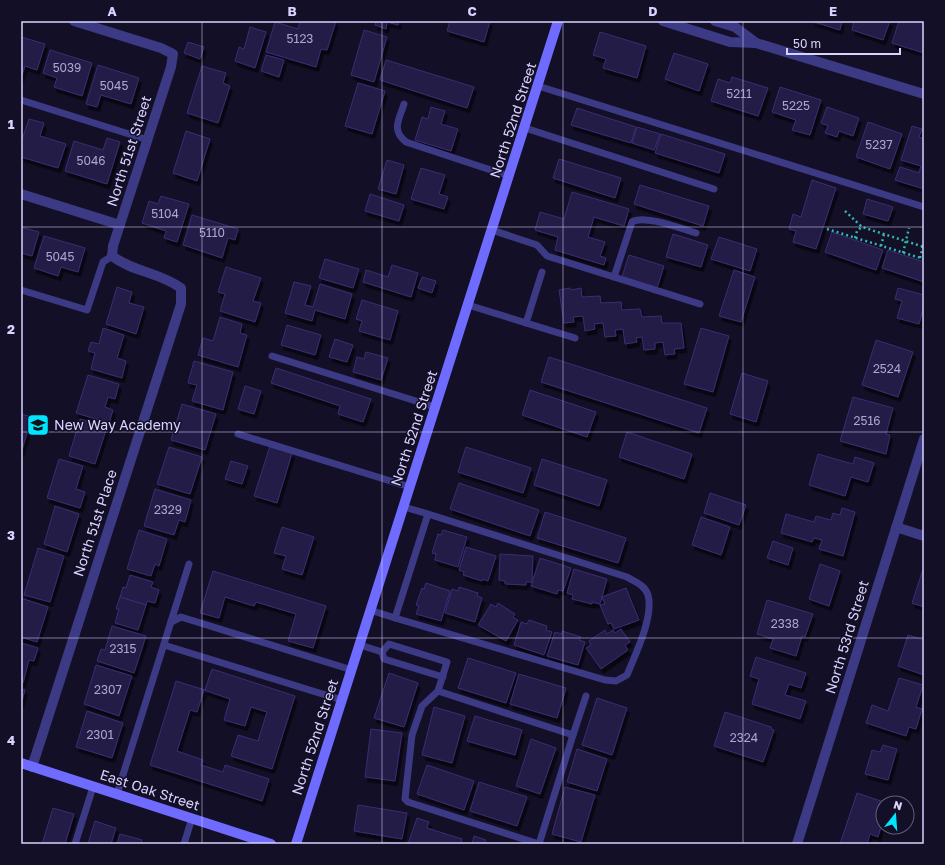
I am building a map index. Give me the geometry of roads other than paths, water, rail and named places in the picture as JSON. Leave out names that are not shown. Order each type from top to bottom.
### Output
[{"type":"main road","name":"North 52nd Street","points":[[296,844],[510,176],[558,21]]},
{"type":"main road","name":"East Oak Street","points":[[21,763],[271,844]]},
{"type":"street","name":"North 51st Street","points":[[74,21],[160,48],[173,54],[171,67],[120,225],[112,256]]},
{"type":"street","points":[[663,21],[730,42],[756,43],[924,94]]},
{"type":"street","points":[[715,21],[735,27],[756,43]]},
{"type":"street","points":[[21,194],[120,225]]},
{"type":"street","name":"North 51st Place","points":[[32,766],[181,304],[181,288],[169,279],[123,264],[112,256]]},
{"type":"street","name":"North 53rd Street","points":[[797,844],[924,439]]},
{"type":"street","points":[[896,527],[924,536]]},
{"type":"lane","points":[[538,86],[924,208]]},
{"type":"lane","points":[[21,100],[148,140]]},
{"type":"lane","points":[[404,104],[396,128],[399,136],[406,142],[510,176]]},
{"type":"lane","points":[[525,128],[714,189]]},
{"type":"lane","points":[[614,277],[632,222],[645,219],[696,233]]},
{"type":"lane","points":[[492,230],[537,245],[547,256],[700,304]]},
{"type":"lane","points":[[21,290],[87,310],[103,262],[112,256]]},
{"type":"lane","points":[[526,323],[542,272]]},
{"type":"lane","points":[[468,305],[575,338]]},
{"type":"lane","points":[[272,356],[435,408]]},
{"type":"lane","points":[[238,434],[410,487]]},
{"type":"lane","points":[[370,610],[605,680],[616,681],[628,675],[646,626],[648,594],[642,585],[627,577],[404,507]]},
{"type":"lane","points":[[395,618],[428,514]]},
{"type":"lane","points":[[117,794],[189,564]]},
{"type":"lane","points":[[171,622],[181,617],[352,670]]},
{"type":"lane","points":[[382,652],[389,644],[447,662],[438,691],[422,706],[412,735],[405,799],[539,844],[586,696]]},
{"type":"lane","points":[[164,645],[342,700]]},
{"type":"lane","points":[[360,645],[382,652]]},
{"type":"lane","points":[[382,652],[384,659],[443,677]]},
{"type":"lane","points":[[438,691],[574,735]]},
{"type":"lane","points":[[75,844],[93,787]]},
{"type":"lane","points":[[184,844],[192,818]]},
{"type":"place","name":"New Way Academy","points":[[38,425]]}]
